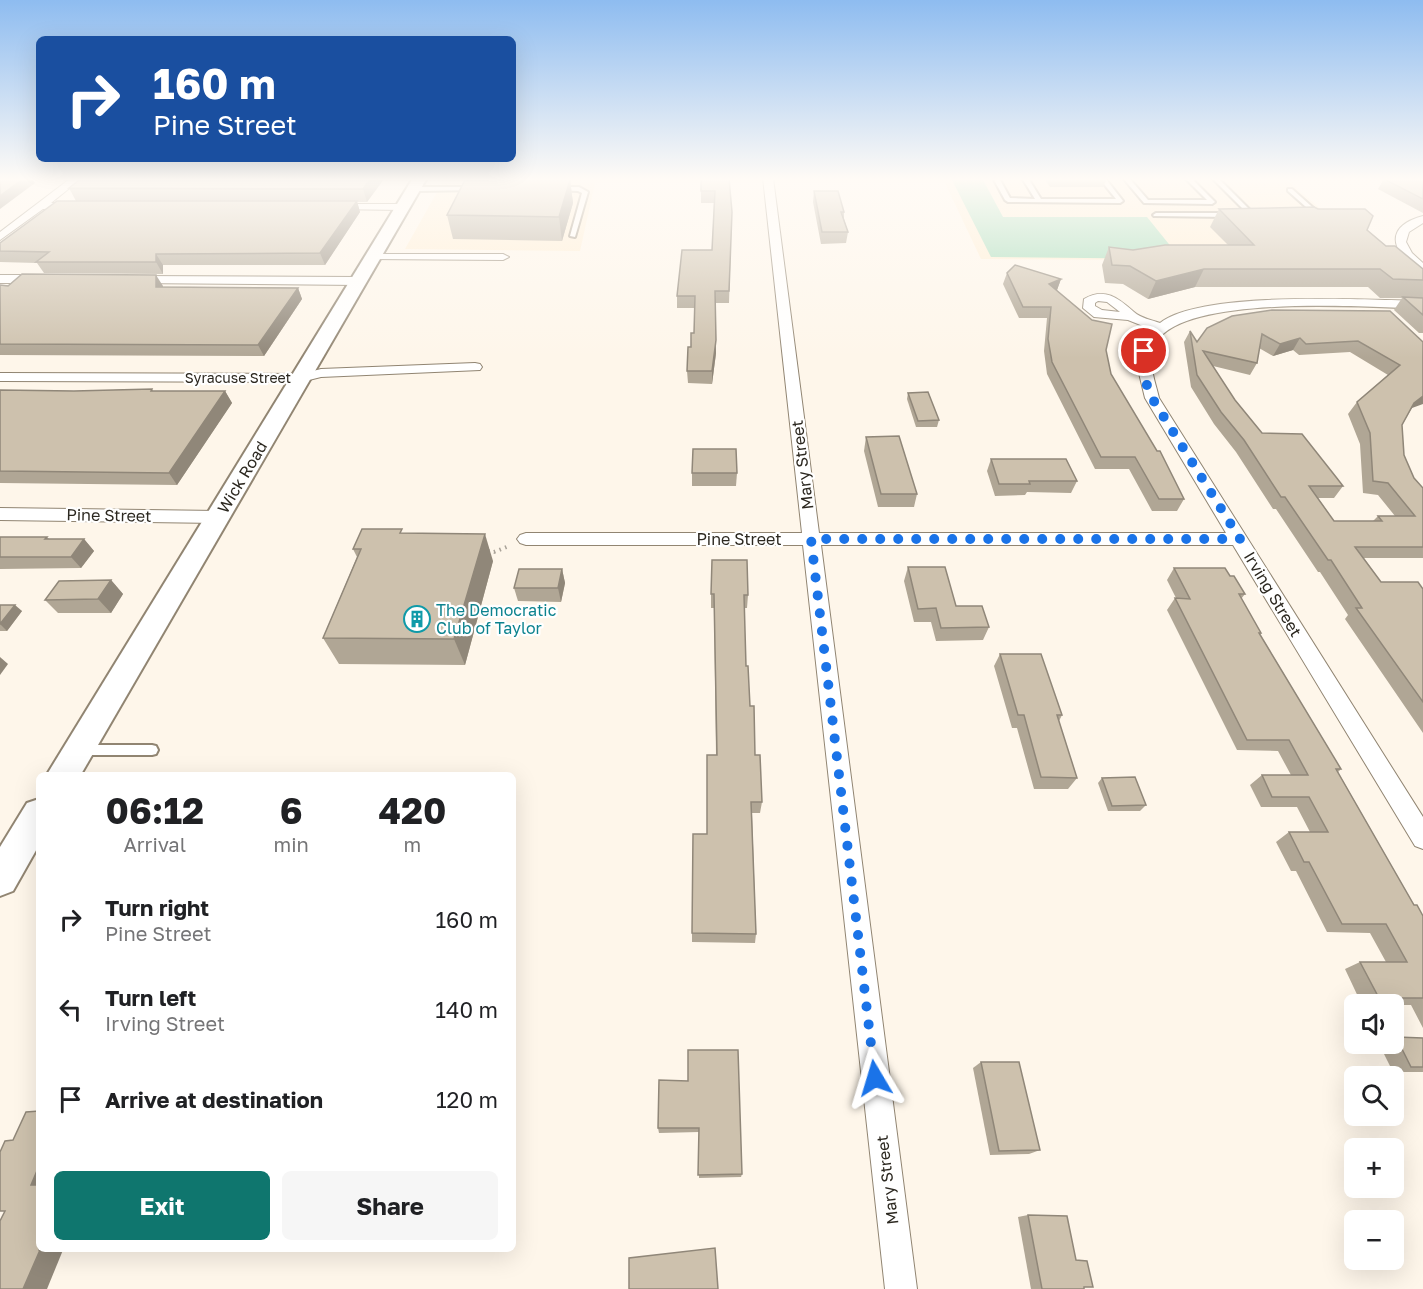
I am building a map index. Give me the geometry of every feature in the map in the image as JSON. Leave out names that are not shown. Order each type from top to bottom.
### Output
[{"type":"street","name":"Wick Road","points":[[64,772],[384,238]]},
{"type":"street","name":"Mary Street","points":[[775,238],[900,1289]]},
{"type":"street","points":[[1400,238],[1406,254],[1423,269]]},
{"type":"street","points":[[373,257],[503,257]]},
{"type":"street","points":[[0,279],[58,279]]},
{"type":"street","points":[[116,279],[359,281]]},
{"type":"street","name":"Irving Street","points":[[1423,305],[1241,305],[1193,312],[1161,327],[1150,338],[1142,363],[1144,380],[1152,398],[1423,838]]},
{"type":"street","points":[[1130,316],[1161,327]]},
{"type":"street","name":"Syracuse Street","points":[[0,377],[301,378],[321,373],[474,367]]},
{"type":"street","name":"Pine Street","points":[[0,514],[218,517]]},
{"type":"street","name":"Pine Street","points":[[526,539],[1240,539]]},
{"type":"street","points":[[0,879],[36,819]]},
{"type":"lane","points":[[78,750],[152,750]]},
{"type":"path","points":[[483,551],[494,552],[526,539]]},
{"type":"shaded area","points":[[411,238],[583,238],[580,251],[405,249]]},
{"type":"shaded area","points":[[971,238],[1354,238],[1376,257],[1183,260],[981,259]]},
{"type":"green space","points":[[981,238],[1164,238],[1181,259],[991,257]]},
{"type":"building","points":[[7,238],[331,238],[320,253],[156,254],[156,262],[36,262],[49,252],[0,251],[0,243]]},
{"type":"building","points":[[713,238],[731,238],[729,291],[715,291],[716,340],[712,371],[687,371],[688,347],[691,347],[691,333],[694,333],[695,296],[677,296],[682,250],[712,250]]},
{"type":"building","points":[[1247,238],[1377,238],[1386,246],[1395,246],[1423,269],[1423,280],[1393,279],[1380,269],[1204,269],[1156,281],[1130,266],[1112,265],[1109,247],[1133,250],[1165,245],[1254,245]]},
{"type":"building","points":[[1015,265],[1061,279],[1049,284],[1092,320],[1112,324],[1106,350],[1111,374],[1157,451],[1160,451],[1184,499],[1159,499],[1135,457],[1101,457],[1052,362],[1048,339],[1051,307],[1023,307],[1007,273]]},
{"type":"building","points":[[22,274],[156,275],[156,287],[298,288],[258,345],[0,344],[0,285],[8,286]]},
{"type":"building","points":[[1403,297],[1423,298],[1423,315]]},
{"type":"building","points":[[1272,310],[1390,311],[1423,342],[1423,396],[1414,403],[1402,425],[1404,455],[1414,478],[1423,488],[1423,547],[1355,547],[1381,582],[1418,582],[1423,589],[1423,702],[1356,608],[1362,608],[1331,560],[1328,560],[1285,497],[1281,497],[1244,440],[1221,412],[1197,375],[1190,331],[1197,342],[1207,328],[1232,316]],"holes":[[[1262,334],[1280,344],[1300,338],[1306,344],[1358,341],[1400,365],[1357,402],[1370,433],[1373,481],[1388,483],[1415,516],[1378,516],[1382,521],[1334,521],[1309,486],[1343,486],[1302,434],[1262,433],[1235,400],[1203,351],[1257,363]]]},
{"type":"building","points":[[152,389],[151,391],[225,391],[169,473],[0,471],[0,390]]},
{"type":"building","points":[[928,392],[939,420],[918,421],[908,393]]},
{"type":"building","points":[[899,436],[917,494],[881,494],[866,437]]},
{"type":"building","points":[[693,449],[736,449],[737,473],[692,473]]},
{"type":"building","points":[[991,459],[1066,459],[1077,481],[1029,481],[1030,484],[999,484]]},
{"type":"building","name":"The Democratic Club of Taylor","points":[[362,529],[402,529],[400,533],[485,534],[454,639],[323,638],[361,549],[353,549]]},
{"type":"building","points":[[0,537],[84,539],[71,557],[0,557]]},
{"type":"building","points":[[712,560],[747,560],[748,595],[744,595],[746,666],[748,666],[750,706],[754,706],[755,755],[760,755],[762,802],[751,802],[756,934],[692,933],[693,834],[707,834],[707,755],[717,755],[714,594],[711,594]]},
{"type":"building","points":[[908,567],[945,567],[956,606],[982,606],[989,627],[941,628],[936,608],[918,609]]},
{"type":"building","points":[[1174,568],[1225,568],[1230,576],[1234,576],[1245,594],[1239,594],[1261,633],[1259,633],[1341,769],[1336,769],[1414,905],[1417,905],[1423,916],[1423,998],[1404,998],[1404,994],[1377,994],[1360,962],[1407,962],[1386,924],[1342,924],[1309,862],[1304,862],[1289,832],[1328,832],[1309,797],[1272,797],[1262,775],[1308,775],[1289,740],[1247,740],[1175,598],[1190,599]]},
{"type":"building","points":[[519,569],[562,569],[558,588],[514,588]]},
{"type":"building","points":[[111,580],[98,599],[45,600],[59,581]]},
{"type":"building","points":[[0,605],[15,605],[0,624]]},
{"type":"building","points":[[1000,654],[1041,654],[1062,715],[1057,715],[1077,778],[1041,777],[1024,715],[1018,715]]},
{"type":"building","points":[[1135,777],[1146,805],[1112,806],[1102,778]]},
{"type":"building","points":[[1404,1037],[1423,1038],[1423,1067],[1411,1067],[1404,1053]]},
{"type":"building","points":[[688,1050],[738,1050],[742,1174],[698,1175],[699,1128],[658,1128],[659,1080],[688,1081]]},
{"type":"building","points":[[981,1062],[1019,1062],[1040,1150],[999,1151]]},
{"type":"building","points":[[36,1111],[36,1173],[31,1185],[36,1185],[36,1252],[39,1252],[23,1289],[0,1289],[0,1221],[5,1211],[0,1211],[0,1152],[5,1141],[13,1140],[26,1112]]},
{"type":"building","points":[[1028,1215],[1067,1216],[1076,1260],[1087,1261],[1093,1287],[1042,1289]]},
{"type":"building","points":[[715,1248],[718,1289],[629,1289],[629,1258]]},
{"type":"place","name":"The Democratic Club of Taylor","points":[[417,619]]},
{"type":"route","points":[[875,1078],[811,539],[1240,539],[1152,398],[1144,380],[1142,363],[1144,351]]}]
